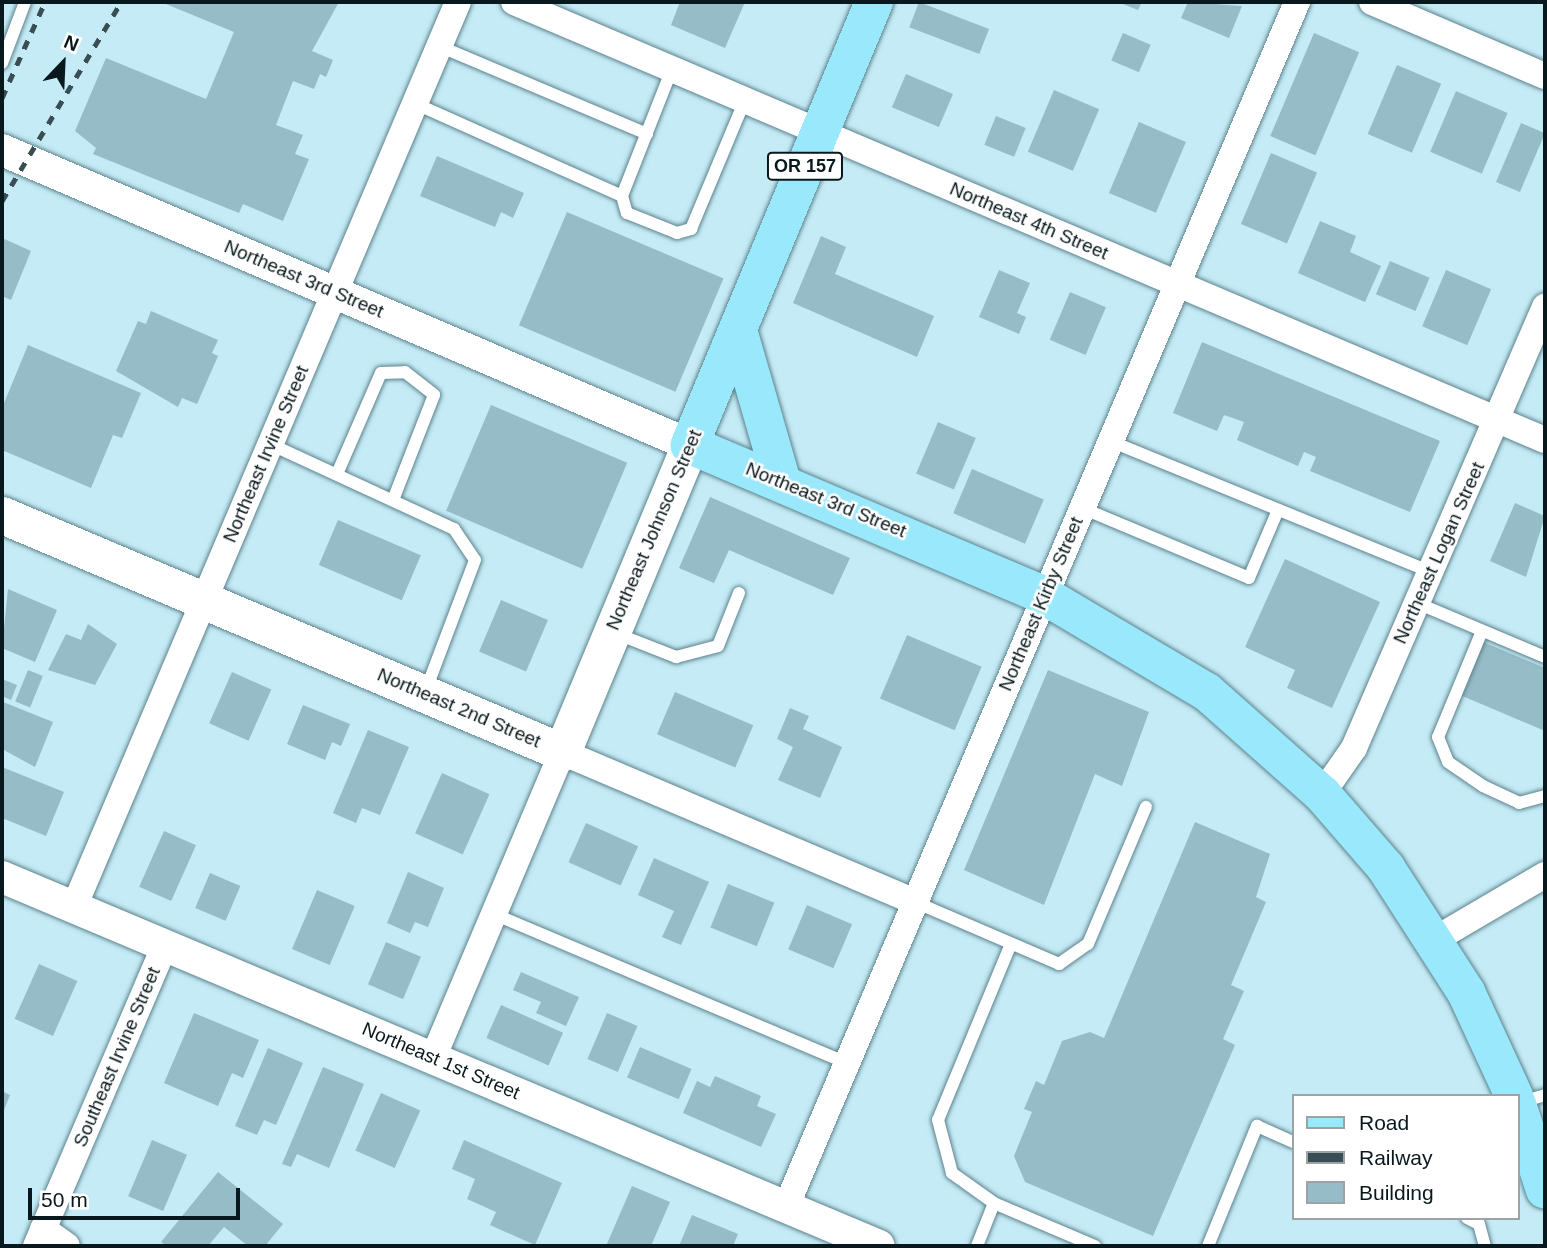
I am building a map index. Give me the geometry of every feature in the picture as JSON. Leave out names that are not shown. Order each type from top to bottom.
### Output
[{"type":"main road","name":"Northeast Johnson Street","points":[[562,752],[874,2]]},
{"type":"main road","points":[[738,330],[782,482]]},
{"type":"main road","name":"Northeast 3rd Street","points":[[690,445],[1045,596],[1207,692],[1322,793],[1386,868],[1434,940],[1513,1094]]},
{"type":"main road","name":"Northeast 2nd Street","points":[[2,515],[562,752]]},
{"type":"main road","points":[[1519,1110],[1545,1190]]},
{"type":"street","name":"Northeast Irvine Street","points":[[74,907],[458,2]]},
{"type":"street","name":"Northeast 4th Street","points":[[514,2],[1545,440]]},
{"type":"street","name":"Northeast Kirby Street","points":[[786,1207],[1297,2]]},
{"type":"street","points":[[1372,2],[1545,76]]},
{"type":"street","name":"Northeast 3rd Street","points":[[2,150],[690,445]]},
{"type":"street","name":"Northeast Logan Street","points":[[1322,793],[1354,748],[1545,307]]},
{"type":"street","name":"Northeast 2nd Street","points":[[562,752],[915,902]]},
{"type":"street","name":"Northeast Johnson Street","points":[[433,1058],[562,752]]},
{"type":"street","points":[[1434,940],[1545,875]]},
{"type":"street","name":"Northeast 1st Street","points":[[2,877],[879,1246]]},
{"type":"street","name":"Southeast Irvine Street","points":[[39,1238],[165,945]]},
{"type":"street","points":[[39,1238],[67,1246]]},
{"type":"lane","points":[[2,63],[25,2]]},
{"type":"lane","points":[[439,46],[647,134]]},
{"type":"lane","points":[[672,69],[622,195],[627,213],[677,233],[691,229],[745,100]]},
{"type":"lane","points":[[414,103],[622,195]]},
{"type":"lane","points":[[337,474],[381,373],[405,372],[434,395],[393,500]]},
{"type":"lane","points":[[1110,441],[1431,572]]},
{"type":"lane","points":[[270,444],[454,529],[475,560],[424,694]]},
{"type":"lane","points":[[1082,508],[1249,579],[1278,510]]},
{"type":"lane","points":[[612,632],[676,657],[696,653],[718,646],[739,593]]},
{"type":"lane","points":[[1417,603],[1545,657]]},
{"type":"lane","points":[[1482,631],[1438,737],[1448,762],[1483,786],[1519,803],[1545,796]]},
{"type":"lane","points":[[915,902],[1059,964],[1077,956],[1088,944],[1146,807]]},
{"type":"lane","points":[[494,914],[847,1063]]},
{"type":"lane","points":[[1011,944],[938,1120],[953,1173],[995,1203],[1095,1246]]},
{"type":"lane","points":[[1519,1103],[1545,1095]]},
{"type":"lane","points":[[1208,1246],[1257,1126],[1292,1142]]},
{"type":"lane","points":[[977,1246],[995,1203]]},
{"type":"lane","points":[[1472,1220],[1479,1223],[1485,1246]]},
{"type":"building","points":[[161,2],[339,2],[312,51],[333,60],[326,77],[320,74],[314,89],[293,81],[276,125],[303,135],[295,154],[309,159],[283,221],[243,204],[239,213],[93,154],[96,148],[75,131],[106,58],[206,99],[234,32]]},
{"type":"building","points":[[680,2],[745,2],[725,48],[671,25]]},
{"type":"building","points":[[919,2],[989,29],[979,54],[909,27]]},
{"type":"building","points":[[1118,2],[1142,2],[1138,10]]},
{"type":"building","points":[[1188,2],[1242,6],[1229,38],[1181,18]]},
{"type":"building","points":[[1123,33],[1151,45],[1139,72],[1111,61]]},
{"type":"building","points":[[1314,33],[1359,52],[1315,155],[1270,136]]},
{"type":"building","points":[[1397,65],[1441,84],[1412,153],[1368,134]]},
{"type":"building","points":[[906,74],[953,94],[939,127],[892,107]]},
{"type":"building","points":[[1054,90],[1099,109],[1073,171],[1028,152]]},
{"type":"building","points":[[1456,91],[1508,113],[1482,174],[1430,152]]},
{"type":"building","points":[[996,116],[1026,128],[1014,157],[984,145]]},
{"type":"building","points":[[1139,122],[1186,142],[1156,213],[1109,193]]},
{"type":"building","points":[[1521,123],[1545,133],[1520,192],[1496,182]]},
{"type":"building","points":[[1271,153],[1317,173],[1287,243],[1241,224]]},
{"type":"building","points":[[437,156],[524,193],[513,218],[501,212],[495,227],[420,196]]},
{"type":"building","points":[[567,212],[723,278],[675,392],[519,325]]},
{"type":"building","points":[[1320,221],[1356,236],[1350,252],[1381,266],[1365,302],[1298,273]]},
{"type":"building","points":[[821,236],[846,247],[835,274],[934,316],[917,357],[793,303]]},
{"type":"building","points":[[2,238],[31,251],[11,300],[2,296]]},
{"type":"building","points":[[1390,261],[1430,278],[1416,311],[1376,294]]},
{"type":"building","points":[[999,270],[1030,283],[1017,313],[1026,317],[1019,334],[979,317]]},
{"type":"building","points":[[1446,270],[1491,289],[1467,345],[1422,326]]},
{"type":"building","points":[[1070,292],[1106,307],[1086,355],[1050,340]]},
{"type":"building","points":[[151,311],[218,340],[212,353],[218,356],[197,404],[182,398],[178,407],[116,371],[138,321],[146,324]]},
{"type":"building","points":[[1202,342],[1440,441],[1410,512],[1310,471],[1316,457],[1304,452],[1298,466],[1237,440],[1244,422],[1224,415],[1217,431],[1173,413]]},
{"type":"building","points":[[28,345],[141,393],[122,438],[113,435],[91,488],[2,450],[2,408]]},
{"type":"building","points":[[491,405],[627,463],[582,569],[446,511]]},
{"type":"building","points":[[938,422],[976,438],[954,490],[916,474]]},
{"type":"building","points":[[972,469],[1044,499],[1025,544],[953,513]]},
{"type":"building","points":[[710,497],[850,558],[833,595],[729,550],[714,583],[679,568]]},
{"type":"building","points":[[1515,503],[1545,516],[1526,577],[1490,561]]},
{"type":"building","points":[[338,520],[421,555],[402,600],[319,565]]},
{"type":"building","points":[[1285,559],[1380,602],[1332,708],[1287,688],[1295,670],[1245,647]]},
{"type":"building","points":[[8,589],[57,610],[35,662],[2,648]]},
{"type":"building","points":[[501,600],[548,620],[526,671],[479,652]]},
{"type":"building","points":[[88,624],[117,644],[95,685],[48,670],[66,634],[81,640]]},
{"type":"building","points":[[907,635],[982,667],[955,730],[880,699]]},
{"type":"building","points":[[1483,642],[1545,668],[1545,731],[1460,695]]},
{"type":"building","points":[[28,670],[43,676],[30,708],[15,702]]},
{"type":"building","points":[[1048,670],[1149,712],[1122,786],[1095,774],[1044,905],[964,870]]},
{"type":"building","points":[[232,672],[271,689],[249,741],[209,723]]},
{"type":"building","points":[[2,679],[17,685],[11,700],[2,696]]},
{"type":"building","points":[[675,692],[753,725],[735,768],[657,734]]},
{"type":"building","points":[[3,702],[53,722],[35,767],[2,749]]},
{"type":"building","points":[[303,705],[350,724],[341,746],[332,742],[325,760],[287,744]]},
{"type":"building","points":[[790,708],[809,716],[803,729],[842,747],[820,798],[778,780],[793,747],[777,739]]},
{"type":"building","points":[[368,730],[409,747],[380,815],[362,808],[356,823],[333,813]]},
{"type":"building","points":[[2,767],[64,792],[46,836],[2,818]]},
{"type":"building","points":[[442,773],[490,794],[463,854],[415,833]]},
{"type":"building","points":[[1195,822],[1270,854],[1256,897],[1266,902],[1231,985],[1244,991],[1223,1039],[1235,1045],[1153,1236],[1025,1182],[1014,1156],[1032,1112],[1024,1109],[1036,1081],[1044,1085],[1062,1041],[1090,1032],[1104,1038]]},
{"type":"building","points":[[586,823],[638,846],[621,885],[569,862]]},
{"type":"building","points":[[164,831],[196,845],[171,901],[139,887]]},
{"type":"building","points":[[654,858],[709,882],[681,945],[662,937],[674,911],[638,895]]},
{"type":"building","points":[[408,872],[444,888],[428,927],[415,922],[410,933],[387,923]]},
{"type":"building","points":[[210,873],[240,886],[226,921],[195,908]]},
{"type":"building","points":[[728,884],[774,903],[757,946],[710,928]]},
{"type":"building","points":[[317,890],[355,906],[330,965],[292,949]]},
{"type":"building","points":[[807,905],[852,924],[833,968],[788,949]]},
{"type":"building","points":[[386,942],[421,957],[403,999],[368,984]]},
{"type":"building","points":[[39,964],[77,981],[53,1036],[15,1019]]},
{"type":"building","points":[[521,972],[579,997],[566,1026],[536,1013],[541,1002],[513,990]]},
{"type":"building","points":[[501,1005],[563,1033],[548,1066],[486,1038]]},
{"type":"building","points":[[194,1013],[259,1040],[243,1078],[232,1073],[218,1106],[164,1083]]},
{"type":"building","points":[[607,1013],[637,1026],[618,1072],[587,1059]]},
{"type":"building","points":[[640,1047],[692,1069],[679,1099],[627,1077]]},
{"type":"building","points":[[268,1048],[303,1063],[276,1125],[264,1120],[257,1135],[235,1126]]},
{"type":"building","points":[[323,1067],[364,1084],[329,1168],[297,1154],[291,1167],[282,1164]]},
{"type":"building","points":[[715,1076],[761,1096],[757,1106],[776,1114],[761,1147],[683,1113],[697,1081],[710,1087]]},
{"type":"building","points":[[2,1091],[10,1095],[2,1115]]},
{"type":"building","points":[[381,1093],[420,1110],[395,1168],[355,1151]]},
{"type":"building","points":[[152,1140],[187,1155],[163,1211],[128,1196]]},
{"type":"building","points":[[464,1140],[562,1183],[535,1245],[490,1225],[496,1212],[467,1199],[475,1179],[452,1169]]},
{"type":"building","points":[[218,1172],[283,1224],[265,1246],[248,1246],[224,1227],[208,1246],[167,1246],[161,1242]]},
{"type":"building","points":[[632,1186],[670,1202],[651,1246],[606,1246]]},
{"type":"building","points":[[692,1215],[738,1234],[733,1246],[679,1246]]},
{"type":"railway","points":[[2,98],[45,2]]},
{"type":"railway","points":[[2,201],[121,2]]}]
